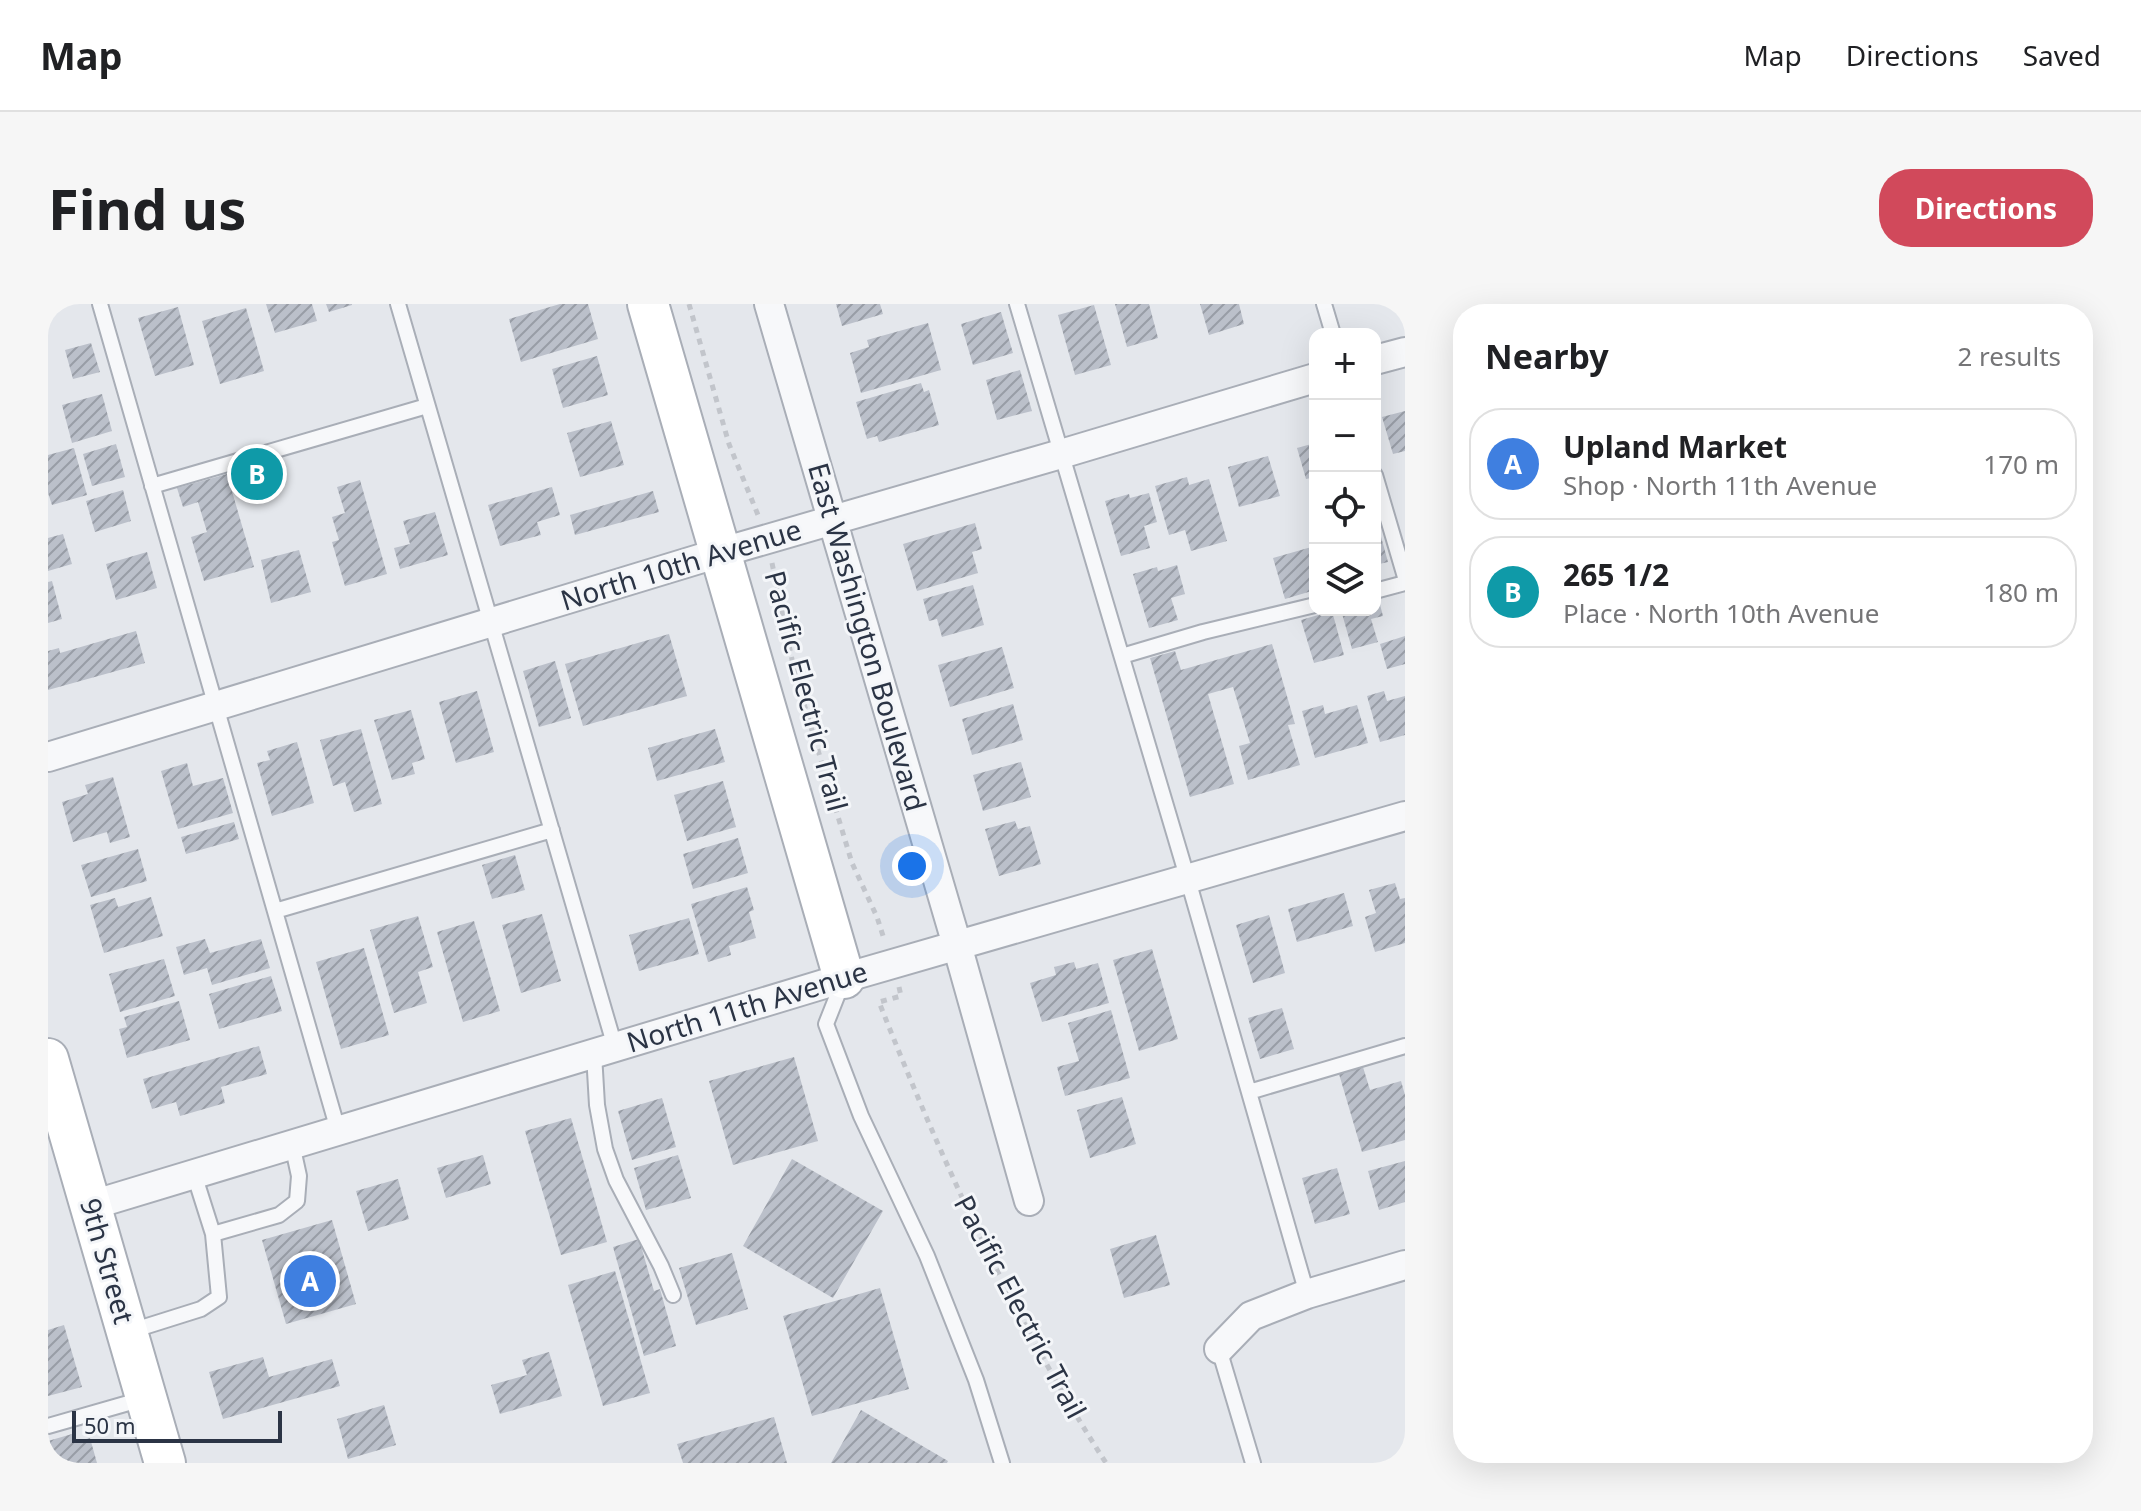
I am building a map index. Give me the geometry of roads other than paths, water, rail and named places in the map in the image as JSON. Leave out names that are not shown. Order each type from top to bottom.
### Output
[{"type":"street","points":[[648,304],[844,978]]},
{"type":"street","name":"East Washington Boulevard","points":[[769,304],[1029,1201]]},
{"type":"street","points":[[1381,358],[1405,352]]},
{"type":"street","name":"North 10th Avenue","points":[[48,757],[765,539],[1309,380]]},
{"type":"street","name":"North 11th Avenue","points":[[92,1205],[844,978],[1405,816]]},
{"type":"street","name":"9th Street","points":[[48,1059],[165,1463]]},
{"type":"street","points":[[1219,1349],[1251,1316],[1307,1294],[1405,1265]]},
{"type":"lane","points":[[100,304],[338,1130]]},
{"type":"lane","points":[[398,304],[552,830],[605,1050],[597,1105],[605,1149],[616,1180],[673,1295]]},
{"type":"lane","points":[[1017,304],[1307,1294]]},
{"type":"lane","points":[[1324,304],[1331,328]]},
{"type":"lane","points":[[152,486],[427,406]]},
{"type":"lane","points":[[1381,495],[1405,577]]},
{"type":"lane","points":[[1381,589],[1405,583]]},
{"type":"lane","points":[[1122,656],[1203,632],[1309,606]]},
{"type":"lane","points":[[275,911],[552,830]]},
{"type":"lane","points":[[844,978],[826,1024],[861,1116],[927,1256],[976,1380],[1002,1463]]},
{"type":"lane","points":[[1249,1092],[1405,1046]]},
{"type":"lane","points":[[213,1234],[279,1215],[297,1201],[299,1176],[292,1144]]},
{"type":"lane","points":[[127,1332],[201,1309],[219,1297],[213,1234],[194,1174]]},
{"type":"lane","points":[[1219,1349],[1253,1463]]},
{"type":"lane","points":[[48,1426],[146,1398]]},
{"type":"place","name":"265 1/2","points":[[257,474]]},
{"type":"place","name":"Upland Market","points":[[310,1281]]}]
